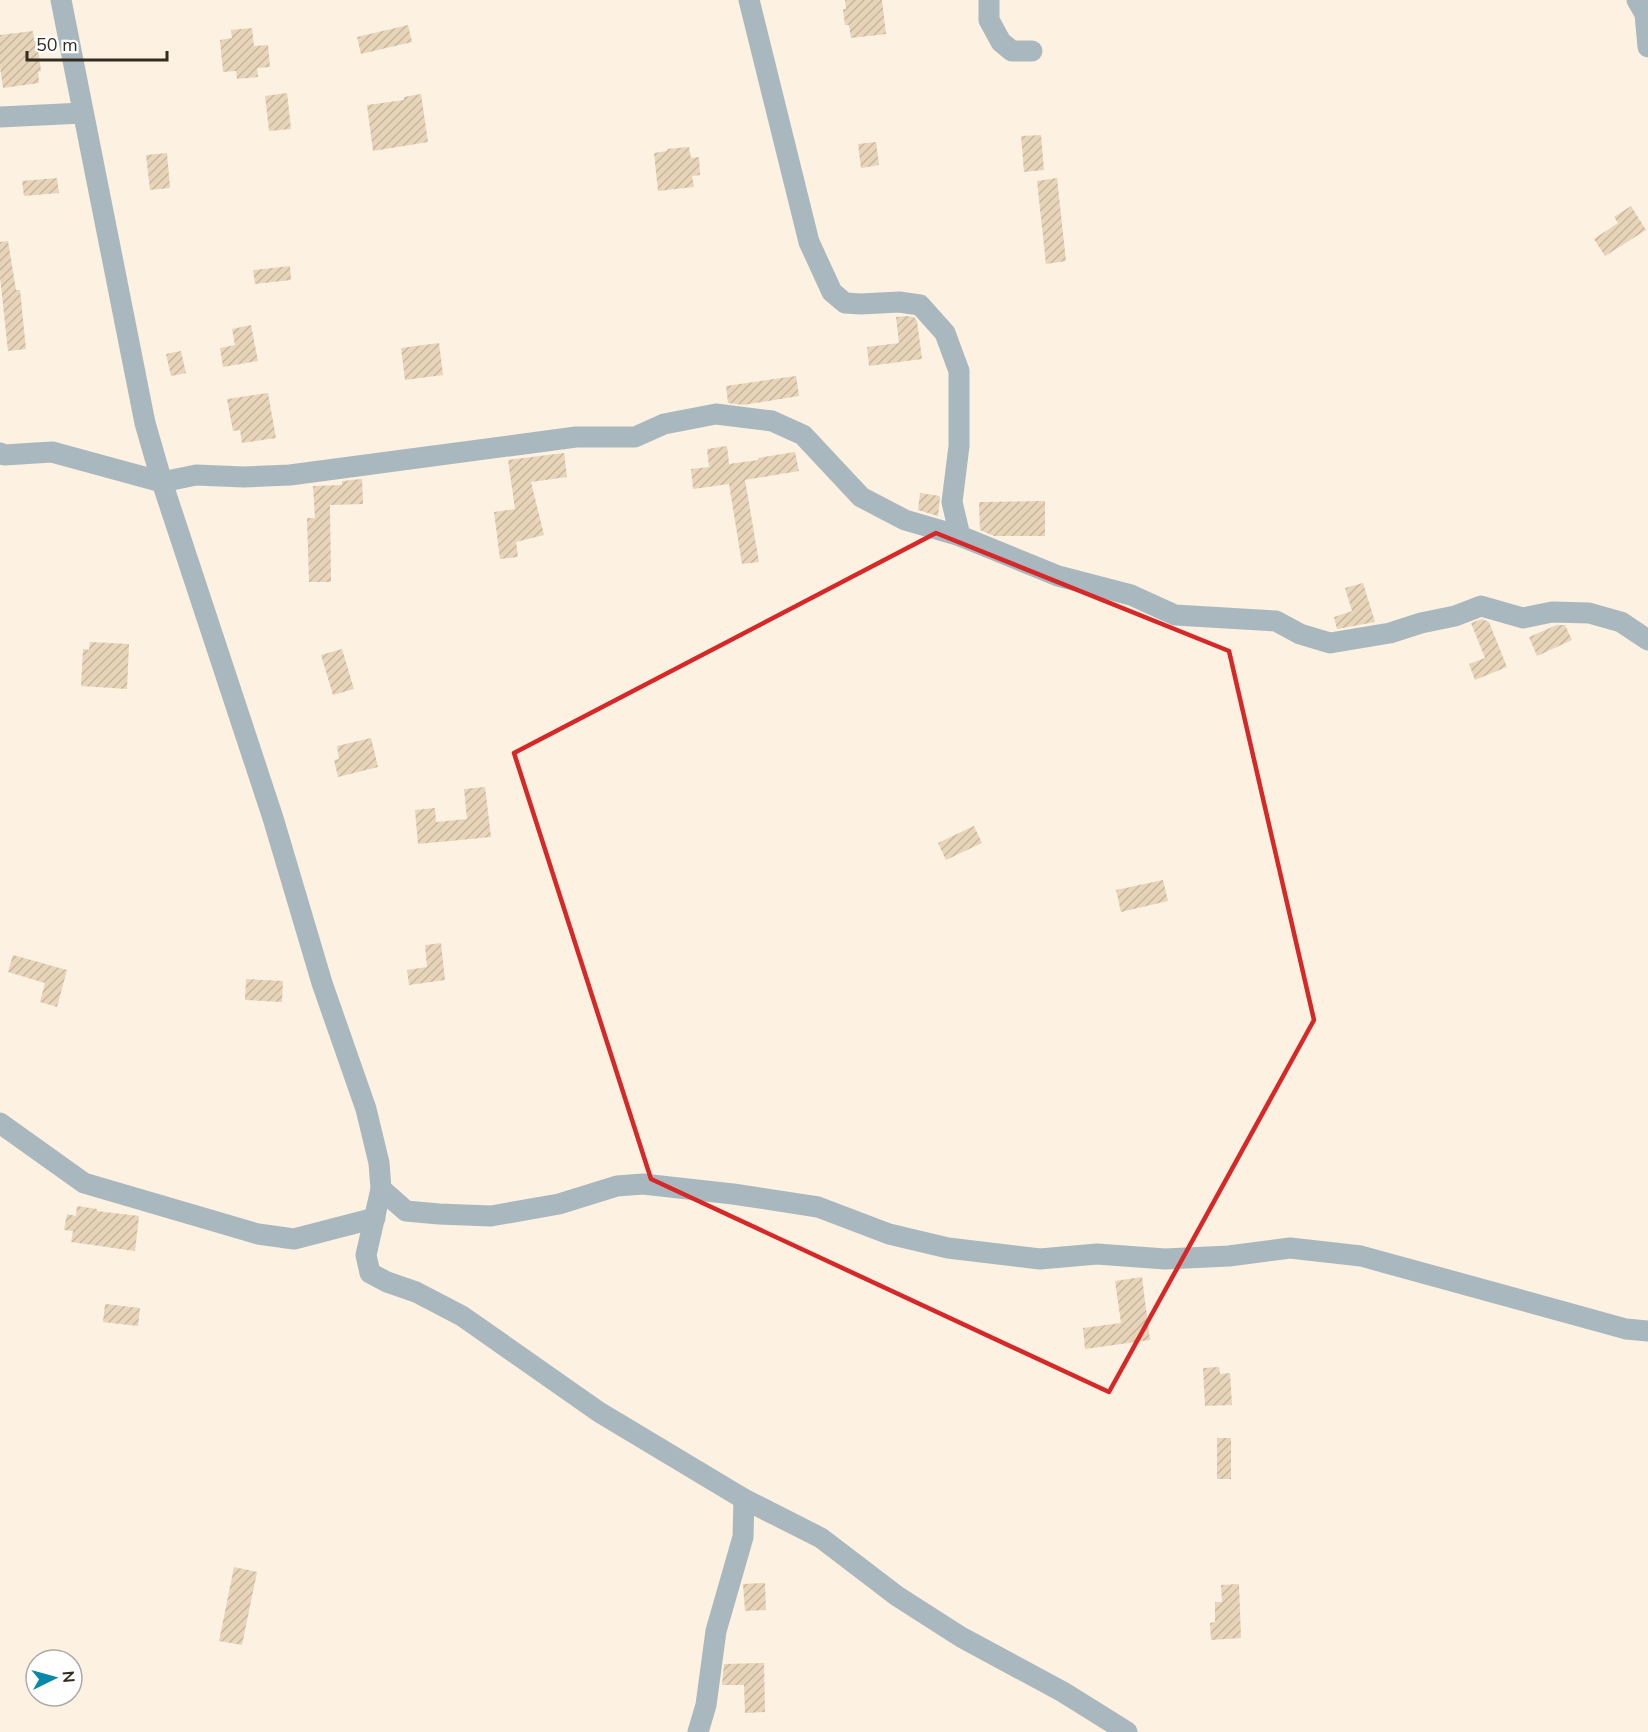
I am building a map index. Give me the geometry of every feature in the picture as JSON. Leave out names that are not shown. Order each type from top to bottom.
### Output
[{"type":"street","points":[[61,0],[145,423],[162,482],[273,819],[322,983],[366,1109],[379,1163],[381,1189],[366,1255],[370,1273],[387,1282],[416,1292],[462,1316],[599,1412],[744,1499],[821,1538],[897,1596],[952,1631],[1063,1692],[1127,1732]]},
{"type":"street","points":[[749,0],[809,242],[832,292],[845,303],[899,302],[921,305],[945,333],[959,371],[959,446],[952,502],[960,536]]},
{"type":"street","points":[[989,0],[989,20],[1001,42],[1012,51],[1032,51]]},
{"type":"street","points":[[1637,0],[1645,14],[1648,47]]},
{"type":"street","points":[[0,117],[83,113]]},
{"type":"street","points":[[0,453],[3,455],[51,452],[162,482],[196,475],[290,476],[576,437],[635,437],[664,424],[716,414],[772,421],[803,435],[861,497],[905,520],[960,536],[1058,576],[1131,595],[1175,615],[1276,621],[1300,634],[1330,643],[1390,633],[1455,616],[1481,606],[1522,618],[1552,612],[1589,613],[1622,622],[1648,640]]},
{"type":"street","points":[[0,1124],[84,1183],[258,1233],[294,1239],[375,1218]]},
{"type":"street","points":[[381,1189],[406,1211],[491,1216],[559,1204],[617,1186],[643,1184],[733,1194],[818,1207],[889,1234],[948,1248],[1040,1259],[1097,1254],[1176,1259],[1229,1256],[1290,1248],[1361,1256],[1626,1329],[1648,1330]]},
{"type":"street","points":[[698,1732],[706,1705],[716,1630],[743,1537],[744,1499]]},
{"type":"highlighted area","points":[[936,533],[1229,651],[1314,1020],[1109,1392],[651,1179],[514,753]]},
{"type":"building","points":[[845,0],[882,0],[886,34],[851,38],[849,25],[845,25],[843,9],[846,9]]},
{"type":"building","points":[[408,25],[412,42],[361,54],[357,37]]},
{"type":"building","points":[[252,28],[254,46],[268,45],[270,67],[257,68],[258,77],[237,79],[236,71],[223,72],[220,40],[232,38],[231,30]]},
{"type":"building","points":[[33,31],[34,41],[37,41],[41,71],[38,72],[39,83],[3,88],[0,67],[0,35]]},
{"type":"building","points":[[287,93],[291,129],[269,131],[265,96]]},
{"type":"building","points":[[421,94],[428,142],[373,151],[367,105],[404,100],[404,97]]},
{"type":"building","points":[[1041,135],[1044,170],[1024,172],[1021,136]]},
{"type":"building","points":[[876,142],[879,165],[861,168],[858,144]]},
{"type":"building","points":[[689,147],[691,158],[699,157],[700,175],[692,176],[694,187],[658,191],[654,153]]},
{"type":"building","points":[[167,153],[170,188],[150,190],[146,155]]},
{"type":"building","points":[[57,178],[59,193],[24,196],[22,181]]},
{"type":"building","points":[[1057,178],[1066,261],[1046,264],[1037,181]]},
{"type":"building","points":[[1631,206],[1646,230],[1605,256],[1594,239],[1618,223],[1614,217]]},
{"type":"building","points":[[8,241],[16,290],[20,290],[26,349],[8,351],[0,277],[0,242]]},
{"type":"building","points":[[290,266],[291,280],[255,284],[253,270]]},
{"type":"building","points":[[896,317],[914,317],[917,321],[922,359],[869,366],[867,347],[899,343]]},
{"type":"building","points":[[251,325],[258,361],[223,367],[220,348],[235,345],[232,329]]},
{"type":"building","points":[[439,343],[443,375],[405,380],[401,348]]},
{"type":"building","points":[[181,351],[186,373],[171,376],[166,354]]},
{"type":"building","points":[[796,376],[799,396],[743,405],[728,403],[726,386]]},
{"type":"building","points":[[268,393],[276,438],[242,443],[240,430],[233,431],[227,399]]},
{"type":"building","points":[[727,446],[729,464],[795,452],[799,471],[745,480],[759,562],[742,564],[729,484],[693,489],[691,469],[709,467],[707,449]]},
{"type":"building","points":[[564,453],[567,477],[531,482],[544,535],[516,542],[518,557],[500,559],[494,512],[515,509],[508,460]]},
{"type":"building","points":[[362,479],[363,504],[330,505],[331,582],[309,582],[307,518],[315,518],[313,486],[342,485],[342,481]]},
{"type":"building","points":[[920,493],[940,496],[938,516],[918,510]]},
{"type":"building","points":[[1045,501],[1045,536],[994,536],[980,530],[979,502]]},
{"type":"building","points":[[1363,583],[1375,622],[1337,629],[1334,617],[1352,611],[1345,588]]},
{"type":"building","points":[[1482,619],[1489,622],[1507,667],[1475,680],[1469,664],[1485,658],[1471,623]]},
{"type":"building","points":[[1557,625],[1565,625],[1572,640],[1537,656],[1529,637]]},
{"type":"building","points":[[90,642],[129,644],[127,689],[81,686],[83,649],[89,650]]},
{"type":"building","points":[[342,649],[354,689],[333,695],[321,655]]},
{"type":"building","points":[[371,738],[378,767],[338,777],[334,760],[339,759],[337,746]]},
{"type":"building","points":[[485,787],[491,837],[418,844],[415,810],[435,808],[436,822],[467,819],[464,789]]},
{"type":"building","points":[[974,826],[982,843],[946,860],[938,843]]},
{"type":"building","points":[[1163,880],[1168,901],[1121,912],[1116,890]]},
{"type":"building","points":[[441,943],[445,980],[409,985],[407,970],[427,967],[425,945]]},
{"type":"building","points":[[13,955],[67,970],[57,1007],[40,1002],[45,983],[8,972]]},
{"type":"building","points":[[246,979],[283,981],[282,1002],[245,1000]]},
{"type":"building","points":[[77,1206],[139,1216],[135,1251],[71,1242],[73,1231],[64,1230],[67,1214],[76,1216]]},
{"type":"building","points":[[1142,1277],[1150,1340],[1085,1349],[1083,1328],[1121,1323],[1115,1281]]},
{"type":"building","points":[[105,1304],[140,1308],[138,1326],[103,1322]]},
{"type":"building","points":[[1219,1367],[1220,1374],[1230,1373],[1232,1405],[1205,1406],[1203,1368]]},
{"type":"building","points":[[1217,1438],[1231,1438],[1231,1479],[1217,1479]]},
{"type":"building","points":[[234,1567],[257,1572],[242,1645],[219,1641]]},
{"type":"building","points":[[765,1583],[766,1610],[745,1611],[743,1584]]},
{"type":"building","points":[[1239,1584],[1241,1638],[1211,1640],[1210,1623],[1215,1622],[1215,1602],[1222,1602],[1221,1585]]},
{"type":"building","points":[[764,1663],[765,1712],[745,1713],[744,1685],[722,1685],[724,1664]]}]
